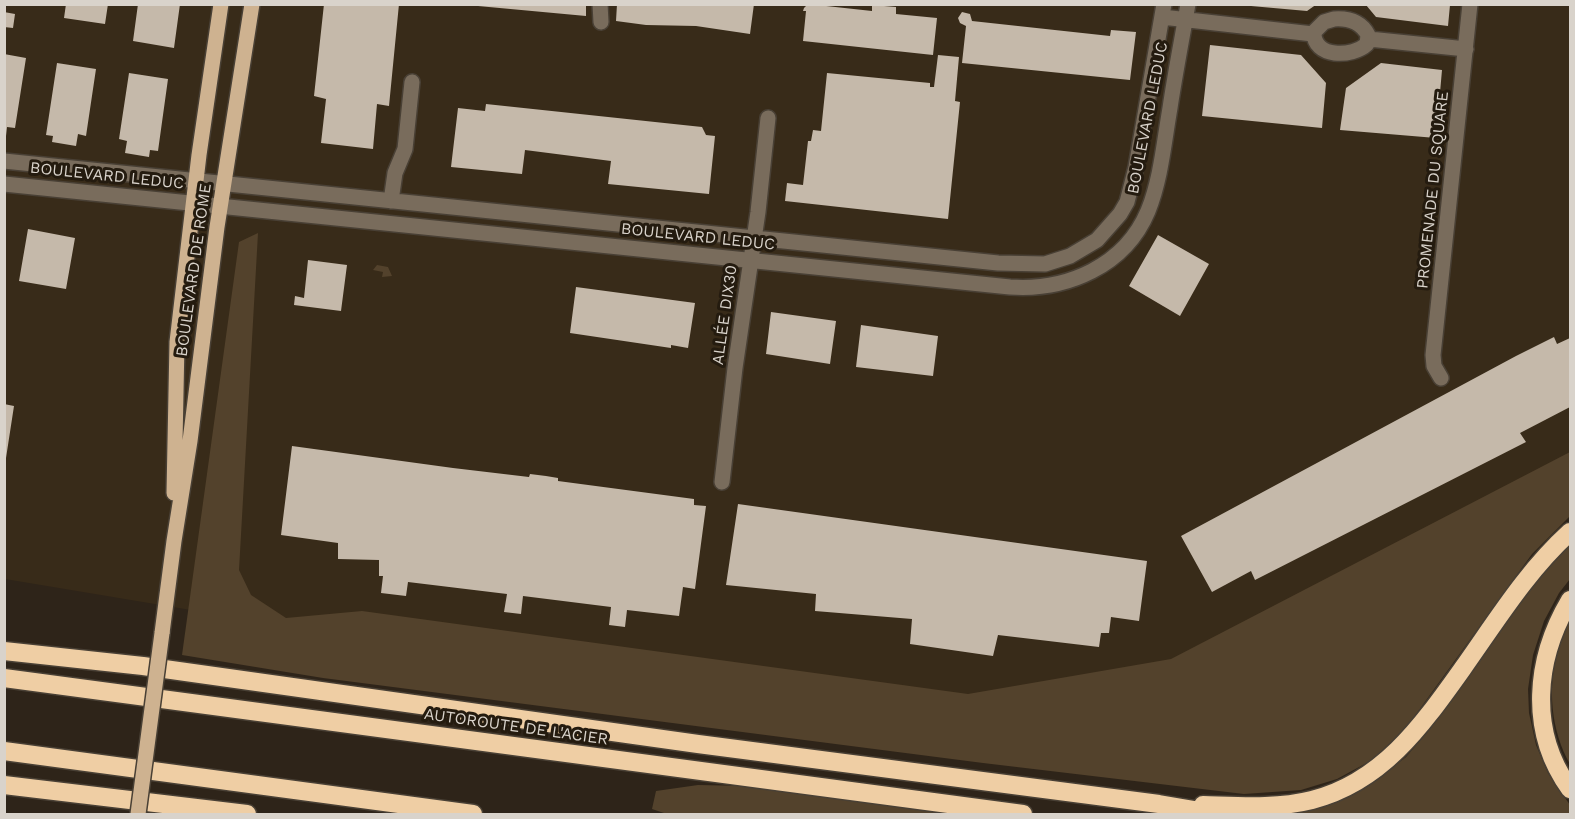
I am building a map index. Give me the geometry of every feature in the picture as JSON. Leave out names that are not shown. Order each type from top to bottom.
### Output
[{"type":"highway","points":[[1159,804],[1258,806],[1298,803],[1335,792],[1374,771],[1396,753],[1422,725],[1527,577],[1570,532]]},
{"type":"highway","points":[[1570,600],[1548,647],[1540,700],[1542,719],[1551,753],[1570,789]]},
{"type":"highway","points":[[4,640],[143,666]]},
{"type":"highway","points":[[4,651],[143,666],[721,747],[1159,804],[1218,814]]},
{"type":"highway","name":"AUTOROUTE DE L'ACIER","points":[[4,678],[1023,814]]},
{"type":"highway","points":[[4,752],[473,814]]},
{"type":"highway","points":[[4,785],[247,814]]},
{"type":"main road","name":"BOULEVARD DE ROME","points":[[174,541],[176,357],[196,180],[221,4]]},
{"type":"main road","name":"BOULEVARD DE ROME","points":[[138,814],[220,206],[252,4]]},
{"type":"street","points":[[600,4],[601,22]]},
{"type":"street","name":"PROMENADE DU SQUARE","points":[[1441,378],[1433,359],[1470,4]]},
{"type":"street","name":"BOULEVARD LEDUC","points":[[4,160],[754,238],[1019,264],[1045,264],[1078,252],[1106,232],[1126,202],[1138,158],[1163,11]]},
{"type":"street","points":[[1163,11],[1186,12],[1313,34],[1321,47],[1339,54],[1356,52],[1367,44],[1369,39],[1366,31],[1360,25],[1342,19],[1324,22],[1313,34]]},
{"type":"street","name":"BOULEVARD LEDUC","points":[[4,184],[750,261],[1023,288],[1043,287],[1062,284],[1100,267],[1116,255],[1144,220],[1151,203],[1160,166],[1186,12]]},
{"type":"street","points":[[1369,39],[1466,49]]},
{"type":"street","points":[[392,201],[395,173],[405,149],[412,82]]},
{"type":"street","name":"ALLÉE DIX30","points":[[722,482],[768,118]]},
{"type":"shaded area","points":[[4,5],[1570,5],[1570,486],[1180,775],[5,579]]},
{"type":"shaded area","points":[[258,233],[239,570],[251,595],[286,618],[362,611],[968,694],[1171,659],[1570,452],[1570,516],[1532,554],[1406,728],[1372,760],[1337,779],[1301,790],[1244,794],[983,763],[323,678],[182,655],[239,242]]},
{"type":"shaded area","points":[[377,265],[388,267],[392,276],[382,277],[383,272],[373,270]]},
{"type":"shaded area","points":[[1570,543],[1570,579],[1559,593],[1544,621],[1533,655],[1528,689],[1529,713],[1536,745],[1548,773],[1570,805],[1570,814],[1283,814],[1346,796],[1376,780],[1406,757],[1429,730],[1529,588]]},
{"type":"shaded area","points":[[1570,620],[1570,764],[1555,723],[1552,694],[1558,650]]},
{"type":"shaded area","points":[[698,785],[747,786],[949,814],[667,814],[652,809],[656,791]]},
{"type":"building","points":[[66,4],[108,4],[105,24],[64,18]]},
{"type":"building","points":[[138,4],[180,4],[174,48],[133,41]]},
{"type":"building","points":[[324,4],[399,4],[389,106],[377,104],[373,149],[321,143],[326,99],[314,96]]},
{"type":"building","points":[[478,4],[586,4],[586,16],[478,6]]},
{"type":"building","points":[[617,4],[754,4],[750,34],[696,26],[646,25],[616,21]]},
{"type":"building","points":[[808,4],[872,11],[872,5],[896,7],[896,14],[937,18],[933,55],[803,41],[806,11],[803,11]]},
{"type":"building","points":[[1251,4],[1317,4],[1307,11],[1251,6]]},
{"type":"building","points":[[1366,5],[1450,5],[1448,26],[1376,17]]},
{"type":"building","points":[[4,12],[15,14],[13,28],[4,27]]},
{"type":"building","points":[[962,12],[970,14],[972,21],[1110,36],[1111,30],[1136,32],[1130,80],[962,63],[966,26],[960,23],[958,18]]},
{"type":"building","points":[[1210,45],[1301,55],[1326,83],[1322,128],[1202,116]]},
{"type":"building","points":[[4,54],[26,58],[15,128],[7,127],[6,136]]},
{"type":"building","points":[[938,55],[959,57],[955,101],[960,102],[948,219],[785,201],[787,183],[803,185],[808,141],[811,141],[813,130],[821,131],[827,73],[930,83],[930,87],[934,87]]},
{"type":"building","points":[[57,63],[96,69],[86,136],[78,134],[76,146],[52,142],[53,136],[46,135]]},
{"type":"building","points":[[1381,63],[1442,70],[1436,138],[1340,130],[1346,88]]},
{"type":"building","points":[[129,73],[168,79],[158,151],[150,150],[149,157],[125,153],[127,141],[119,139]]},
{"type":"building","points":[[486,104],[702,127],[706,135],[715,136],[709,194],[608,184],[611,161],[525,150],[522,174],[451,167],[458,108],[485,111]]},
{"type":"building","points":[[28,229],[75,238],[66,289],[19,281]]},
{"type":"building","points":[[1158,235],[1209,264],[1180,316],[1129,286]]},
{"type":"building","points":[[308,260],[347,265],[341,311],[294,305],[295,296],[304,298]]},
{"type":"building","points":[[576,287],[695,303],[688,348],[671,345],[671,348],[570,333]]},
{"type":"building","points":[[771,312],[836,321],[830,364],[766,354]]},
{"type":"building","points":[[861,325],[938,336],[933,376],[856,367]]},
{"type":"building","points":[[1554,337],[1557,344],[1570,338],[1570,407],[1520,433],[1526,442],[1255,580],[1251,571],[1212,592],[1181,536]]},
{"type":"building","points":[[4,404],[14,406],[6,458],[4,458]]},
{"type":"building","points":[[292,446],[529,477],[530,474],[546,476],[558,478],[558,481],[694,499],[694,505],[706,506],[695,589],[683,587],[679,616],[627,610],[625,627],[609,625],[611,607],[523,596],[521,614],[504,612],[507,594],[408,582],[406,596],[381,593],[383,576],[379,576],[379,560],[338,559],[338,543],[281,535]]},
{"type":"building","points":[[738,504],[1147,561],[1139,621],[1111,617],[1109,633],[1101,633],[1099,647],[998,635],[993,656],[910,644],[912,619],[815,611],[816,594],[726,585]]}]
